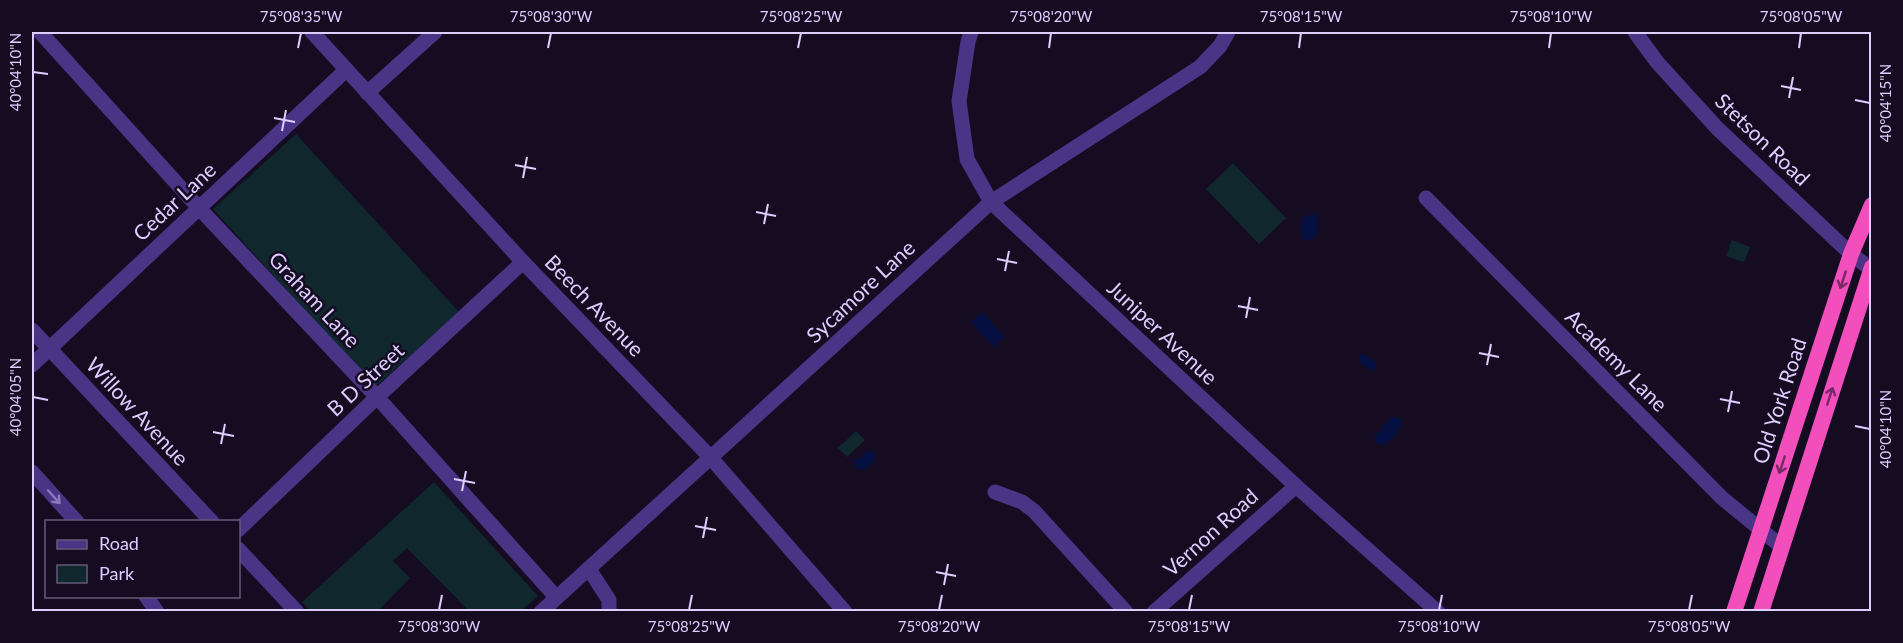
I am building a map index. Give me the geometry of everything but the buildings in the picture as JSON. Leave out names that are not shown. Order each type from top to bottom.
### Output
[{"type":"highway","name":"Old York Road","points":[[1734,612],[1851,254],[1872,206]]},
{"type":"highway","points":[[1761,612],[1871,268]]},
{"type":"street","name":"Graham Lane","points":[[40,32],[199,208],[377,397],[556,597]]},
{"type":"street","name":"Beech Avenue","points":[[312,32],[523,262],[711,458],[845,612]]},
{"type":"street","points":[[367,93],[435,32]]},
{"type":"street","name":"Juniper Avenue","points":[[971,32],[959,100],[967,159],[991,202],[1432,610]]},
{"type":"street","name":"Sycamore Lane","points":[[541,612],[991,202],[1200,67],[1220,46],[1228,32]]},
{"type":"street","name":"Stetson Road","points":[[1635,32],[1657,62],[1716,128],[1851,254],[1871,268]]},
{"type":"street","name":"Cedar Lane","points":[[32,365],[346,70]]},
{"type":"street","name":"Academy Lane","points":[[1426,198],[1722,498],[1782,548]]},
{"type":"street","name":"B D Street","points":[[240,528],[523,262]]},
{"type":"street","name":"Willow Avenue","points":[[32,330],[210,520]]},
{"type":"street","points":[[32,472],[75,520]]},
{"type":"street","name":"Vernon Road","points":[[1154,612],[1296,486]]},
{"type":"street","points":[[995,492],[1022,502],[1034,511],[1126,612]]},
{"type":"street","points":[[240,551],[297,612]]},
{"type":"street","points":[[589,568],[609,600],[609,612]]},
{"type":"street","points":[[147,598],[158,612]]},
{"type":"green space","points":[[296,134],[459,312],[375,387],[213,209]]},
{"type":"green space","points":[[1233,163],[1286,218],[1259,244],[1206,189]]},
{"type":"green space","points":[[1732,240],[1750,247],[1744,262],[1726,256]]},
{"type":"green space","points":[[856,431],[865,440],[847,457],[838,448]]},
{"type":"green space","points":[[434,482],[538,596],[521,611],[469,611],[407,548],[393,561],[410,578],[378,611],[310,611],[302,602]]},
{"type":"shaded area","points":[[1314,213],[1318,218],[1316,235],[1312,240],[1305,240],[1301,235],[1302,218]]},
{"type":"shaded area","points":[[982,312],[1005,337],[994,347],[971,322]]},
{"type":"shaded area","points":[[1364,354],[1375,362],[1376,368],[1372,371],[1359,362],[1360,355]]},
{"type":"shaded area","points":[[1391,417],[1400,418],[1402,424],[1394,437],[1384,445],[1377,443],[1374,438]]},
{"type":"shaded area","points":[[870,450],[874,453],[875,460],[864,470],[856,468],[853,460],[859,459]]}]
